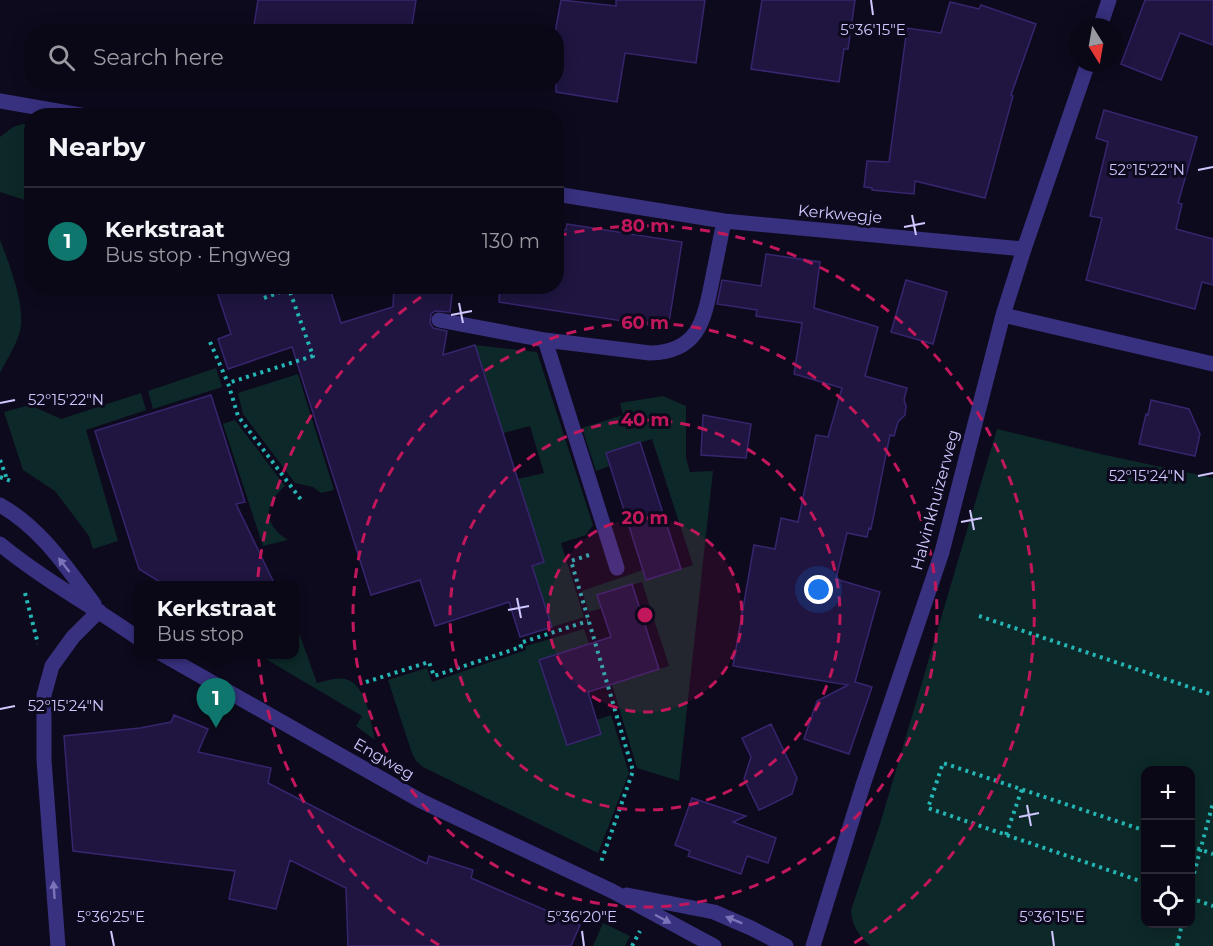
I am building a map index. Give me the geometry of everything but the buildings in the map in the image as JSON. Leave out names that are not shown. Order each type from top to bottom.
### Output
[{"type":"street","points":[[1103,18],[1110,0]]},
{"type":"street","name":"Halvinkhuizerweg","points":[[813,946],[867,774],[942,552],[1004,315],[1024,249],[1085,72]]},
{"type":"street","points":[[0,101],[40,108]]},
{"type":"street","name":"Kerkwegje","points":[[564,195],[724,221],[1024,249]]},
{"type":"street","points":[[440,320],[545,340],[656,353],[677,349],[690,340],[700,328],[706,312],[724,221]]},
{"type":"street","points":[[1004,315],[1213,364]]},
{"type":"street","points":[[545,340],[617,568]]},
{"type":"street","points":[[0,505],[33,527],[99,611]]},
{"type":"street","points":[[0,544],[54,585],[99,611],[134,635]]},
{"type":"street","points":[[58,946],[42,729],[44,694],[52,666],[73,637],[99,611]]},
{"type":"street","name":"Engweg","points":[[171,659],[421,801],[612,891],[714,946]]},
{"type":"street","name":"Engweg","points":[[612,891],[714,912],[786,946]]},
{"type":"path","points":[[264,298],[276,294]]},
{"type":"path","points":[[228,384],[314,356],[291,294]]},
{"type":"path","points":[[210,342],[228,384],[238,416],[302,501]]},
{"type":"path","points":[[0,460],[7,479]]},
{"type":"path","points":[[593,883],[633,771],[571,561],[610,548]]},
{"type":"path","points":[[25,592],[37,641],[52,666]]},
{"type":"path","points":[[980,616],[1213,695]]},
{"type":"path","points":[[366,682],[429,662],[434,676],[521,647],[520,643],[588,621]]},
{"type":"path","points":[[1141,829],[943,763],[928,808],[1141,880]]},
{"type":"path","points":[[1006,835],[1022,789]]},
{"type":"path","points":[[1194,874],[1213,803]]},
{"type":"path","points":[[1195,847],[1213,854]]},
{"type":"path","points":[[1195,899],[1213,906]]},
{"type":"path","points":[[632,946],[642,928]]},
{"type":"path","points":[[1177,946],[1181,928]]},
{"type":"green space","points":[[24,124],[24,200],[0,192],[0,137],[13,127]]},
{"type":"green space","points":[[0,240],[16,285],[21,321],[16,342],[0,373]]},
{"type":"green space","points":[[475,345],[537,352],[593,525],[586,535],[561,543],[584,617],[552,627],[538,584],[523,570],[544,562],[518,479],[544,473],[530,426],[503,433]]},
{"type":"green space","points":[[216,368],[222,387],[153,409],[148,391]]},
{"type":"green space","points":[[298,374],[334,490],[321,493],[313,487],[295,483],[243,414],[238,393]]},
{"type":"green space","points":[[141,393],[146,410],[86,430],[118,541],[93,549],[89,536],[55,491],[23,470],[4,412],[30,405],[61,419]]},
{"type":"green space","points":[[663,396],[686,406],[686,458],[690,472],[713,471],[679,781],[637,768],[608,671],[626,680],[669,666],[642,582],[598,595],[602,608],[589,612],[582,591],[643,570],[646,580],[693,565],[652,439],[606,453],[609,466],[596,471],[582,428],[623,415],[620,403]]},
{"type":"green space","points":[[235,420],[285,486],[273,500],[269,514],[274,527],[288,540],[263,546],[223,424]]},
{"type":"green space","points":[[997,429],[1213,478],[1213,946],[871,946],[857,930],[851,910],[880,824]]},
{"type":"green space","points":[[584,629],[594,657],[540,660],[567,745],[601,734],[596,720],[611,715],[629,773],[598,853],[423,767],[412,753],[388,680],[427,668],[432,682],[526,650],[526,646]]},
{"type":"green space","points":[[299,633],[317,683],[331,679],[345,679],[352,682],[363,695],[375,740],[356,726],[362,716],[266,659],[299,659]]},
{"type":"green space","points":[[603,923],[630,936],[625,946],[593,946]]},
{"type":"place","name":"Kerkstraat","points":[[216,728]]}]
